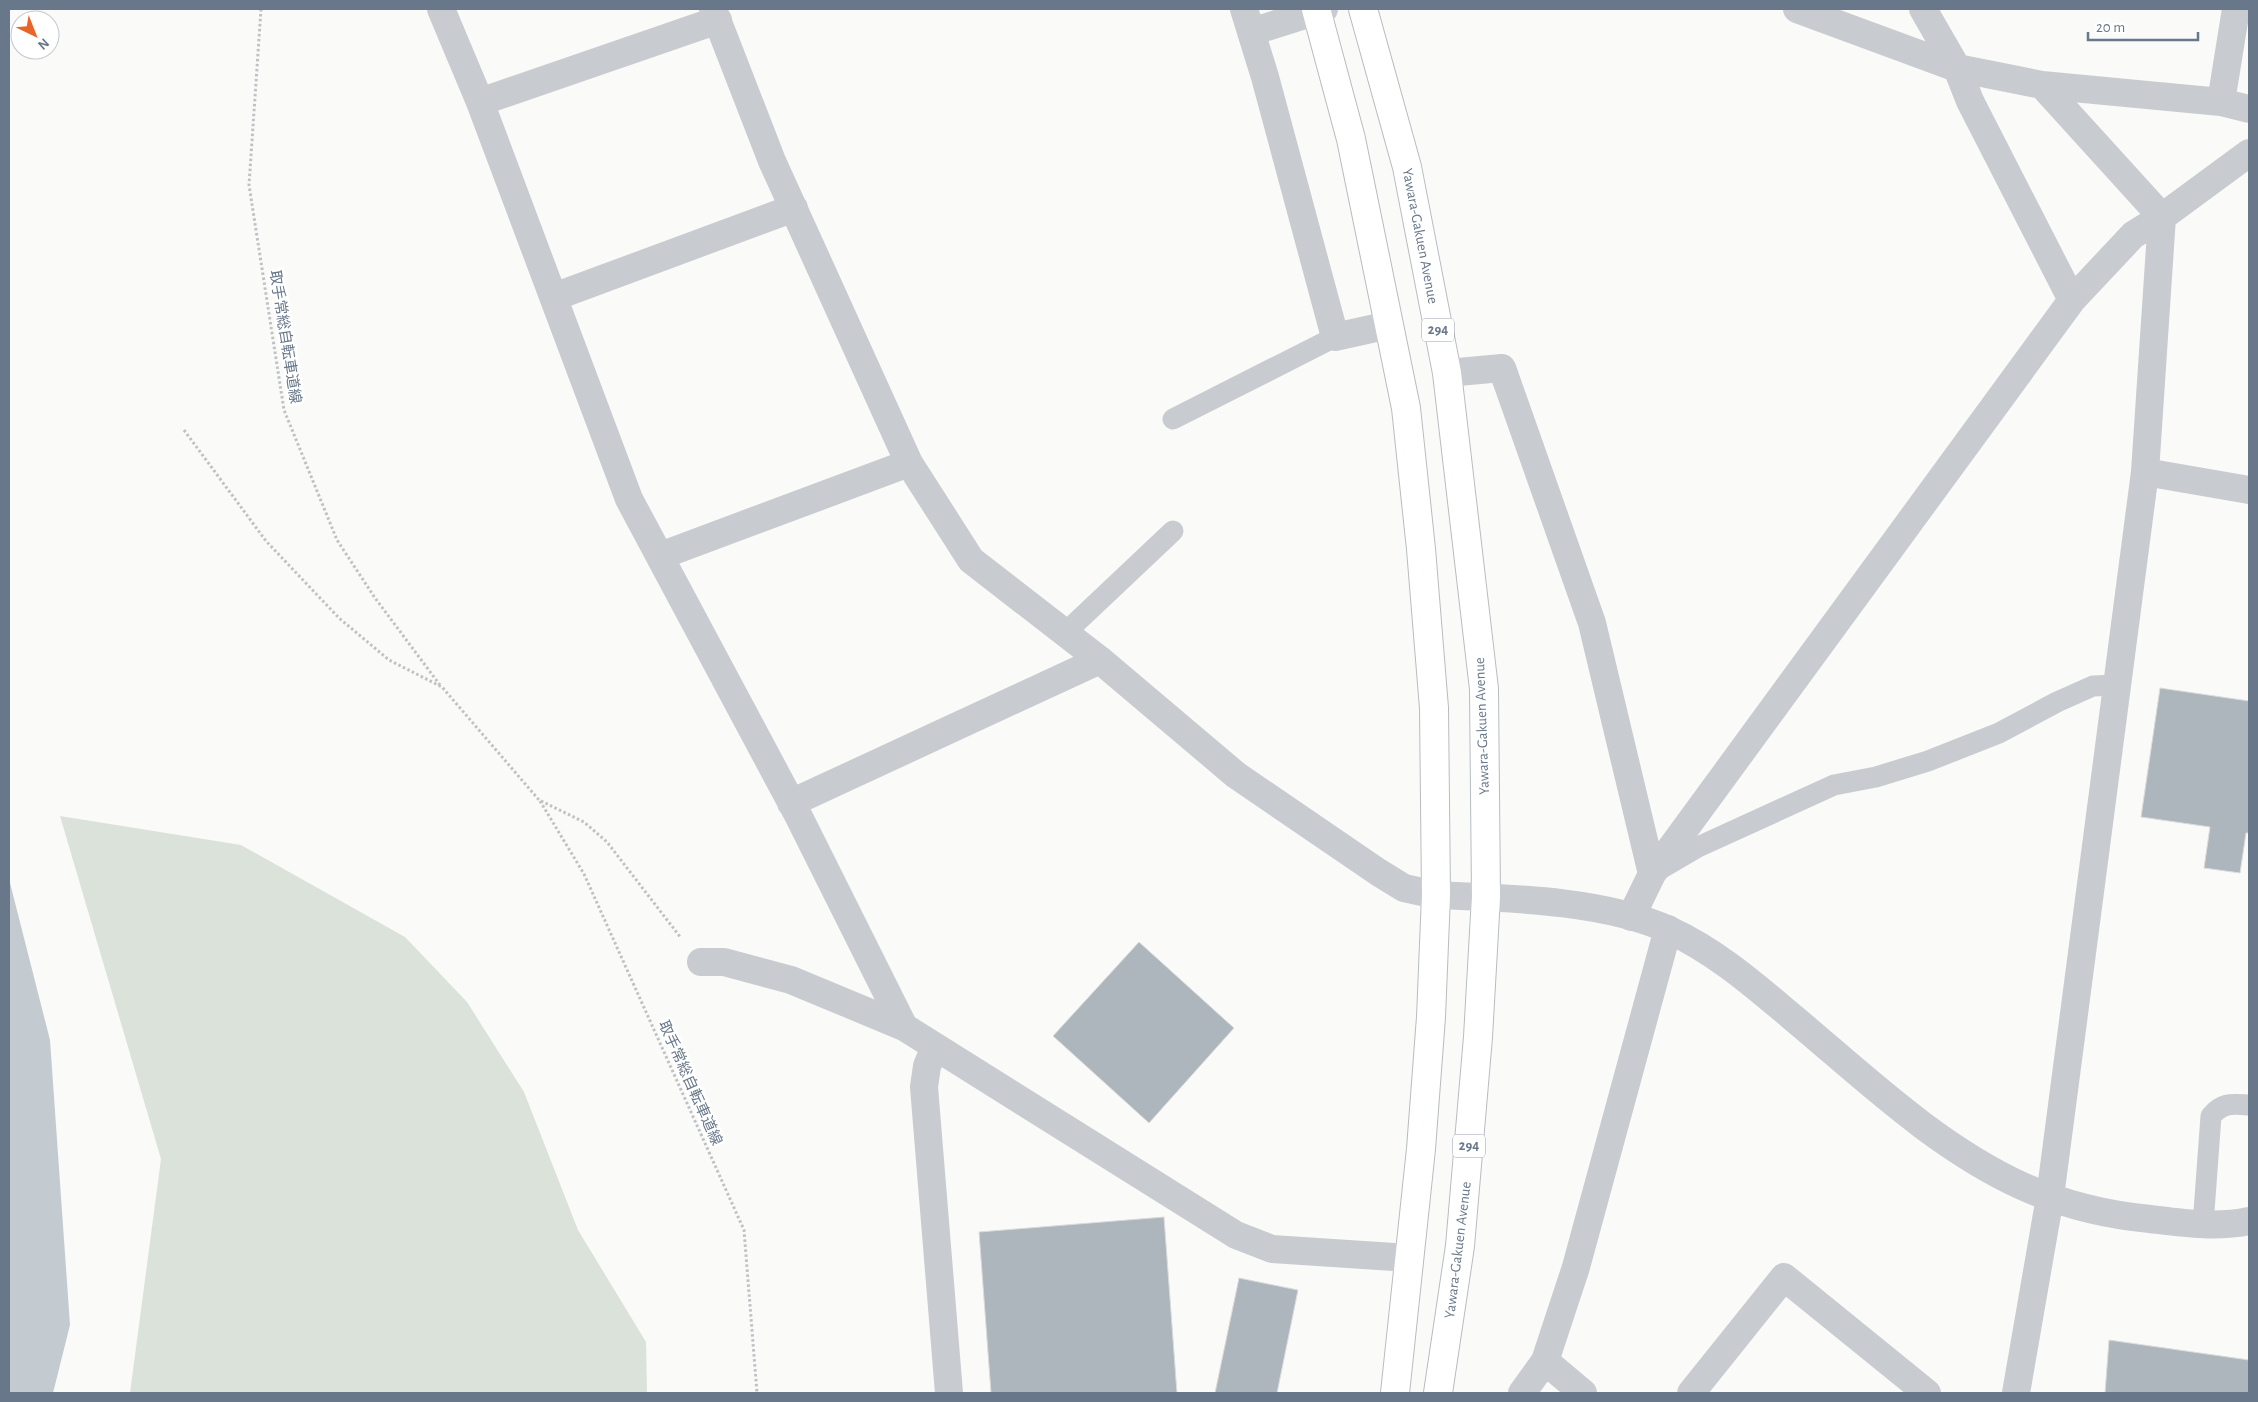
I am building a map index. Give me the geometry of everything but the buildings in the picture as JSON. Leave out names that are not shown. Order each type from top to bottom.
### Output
[{"type":"highway","name":"Yawara-Gakuen Avenue","points":[[1363,9],[1407,167],[1446,373],[1484,690],[1486,897],[1478,1038],[1460,1246],[1438,1393]]},
{"type":"highway","points":[[1318,10],[1351,139],[1406,408],[1422,558],[1434,708],[1436,895],[1431,1027],[1421,1149],[1395,1393]]},
{"type":"street","points":[[441,9],[480,102],[630,499],[792,803],[904,1027]]},
{"type":"street","points":[[1797,9],[1956,68],[2042,85],[2221,102],[2249,108]]},
{"type":"street","points":[[1923,9],[1956,68],[1970,101],[2072,300]]},
{"type":"street","points":[[2221,102],[2236,9]]},
{"type":"street","points":[[1318,10],[1248,20],[1335,337],[1389,325]]},
{"type":"street","points":[[480,102],[715,15],[772,161],[909,463],[971,560],[1100,660],[1236,775],[1404,888],[1436,895],[1486,897],[1581,906],[1631,917],[1668,929],[1728,964],[1910,1114],[1961,1152],[2022,1186],[2050,1197],[2119,1216],[2203,1225],[2235,1224],[2249,1221]]},
{"type":"street","points":[[2016,1393],[2050,1197],[2145,472],[2162,217],[2042,85]]},
{"type":"street","points":[[1631,917],[1652,874],[2072,300],[2133,235],[2162,217],[2249,153]]},
{"type":"street","points":[[554,297],[794,208]]},
{"type":"street","points":[[1446,373],[1502,368],[1592,623],[1652,874]]},
{"type":"street","points":[[660,556],[909,463]]},
{"type":"street","points":[[2145,472],[2249,490]]},
{"type":"street","points":[[792,803],[1100,660]]},
{"type":"street","points":[[1522,1393],[1545,1361],[1576,1267],[1668,929]]},
{"type":"street","points":[[701,962],[724,962],[791,980],[904,1027],[1236,1235],[1272,1249],[1409,1258]]},
{"type":"street","points":[[935,1047],[926,1066],[924,1086],[949,1393]]},
{"type":"street","points":[[1691,1393],[1784,1277],[1927,1393]]},
{"type":"street","points":[[1545,1361],[1583,1393]]},
{"type":"lane","points":[[1173,419],[1335,337]]},
{"type":"lane","points":[[1066,633],[1173,532]]},
{"type":"lane","points":[[1652,874],[1698,847],[1834,785],[1876,777],[1928,761],[1998,733],[2057,702],[2093,686],[2117,685]]},
{"type":"lane","points":[[2203,1225],[2211,1116],[2226,1103],[2249,1105]]},
{"type":"path","name":"取手常総自転車道線","points":[[261,9],[249,185],[284,410],[337,540],[375,598],[442,687],[540,800],[584,874],[744,1230],[758,1393]]},
{"type":"path","points":[[184,430],[266,541],[339,618],[390,660],[442,687]]},
{"type":"path","points":[[540,800],[584,822],[607,842],[701,962]]},
{"type":"shaded area","points":[[60,816],[241,845],[405,937],[467,1002],[524,1092],[578,1230],[646,1342],[647,1393],[130,1393],[161,1159]]},
{"type":"shaded area","points":[[9,879],[50,1040],[70,1325],[53,1393],[9,1393]]}]
